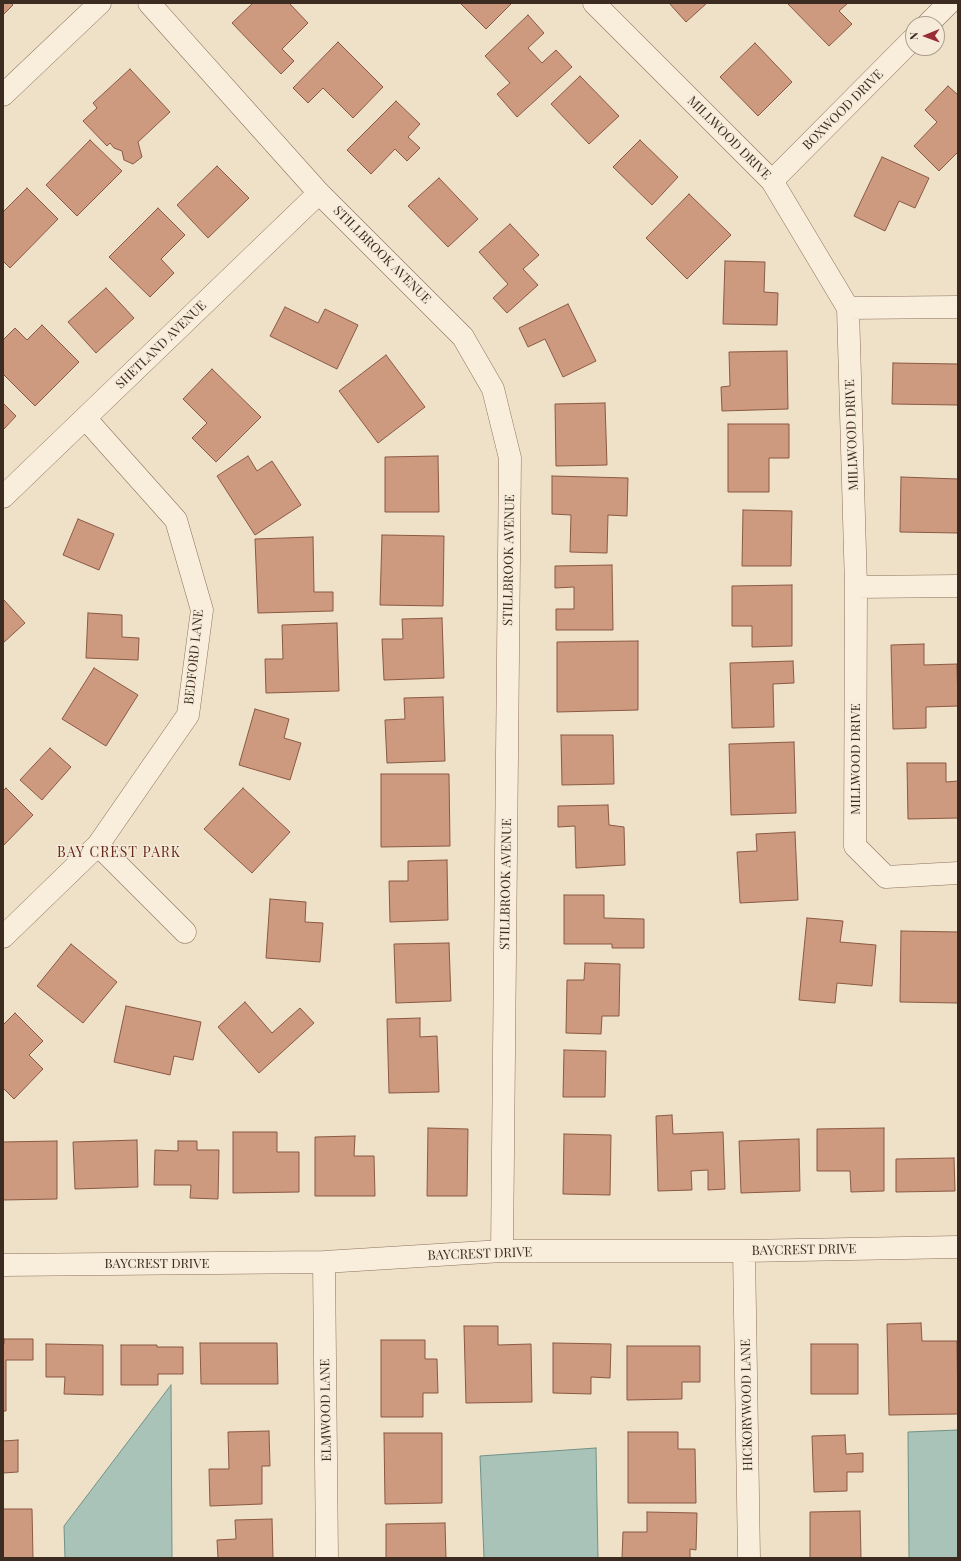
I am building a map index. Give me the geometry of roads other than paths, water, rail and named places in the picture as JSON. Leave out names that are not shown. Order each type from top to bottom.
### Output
[{"type":"street","points":[[3,95],[100,3]]},
{"type":"street","name":"STILLBROOK AVENUE","points":[[149,3],[320,193],[463,337],[493,390],[510,458],[502,1251]]},
{"type":"street","name":"MILLWOOD DRIVE","points":[[594,3],[772,181],[848,308],[856,587],[855,846],[886,877],[958,873]]},
{"type":"street","points":[[936,16],[949,3]]},
{"type":"street","name":"BOXWOOD DRIVE","points":[[772,181],[905,48]]},
{"type":"street","name":"SHETLAND AVENUE","points":[[3,497],[320,193]]},
{"type":"street","points":[[848,308],[958,307]]},
{"type":"street","name":"BEDFORD LANE","points":[[3,937],[98,845],[188,715],[202,610],[176,520],[85,418]]},
{"type":"street","points":[[856,587],[958,586]]},
{"type":"street","points":[[98,845],[185,932]]},
{"type":"street","name":"BAYCREST DRIVE","points":[[3,1265],[324,1262],[502,1251],[744,1251],[958,1247]]},
{"type":"street","name":"HICKORYWOOD LANE","points":[[744,1251],[749,1558]]},
{"type":"street","name":"ELMWOOD LANE","points":[[324,1262],[327,1558]]},
{"type":"district","name":"BAY CREST PARK","points":[[119,853]]}]
